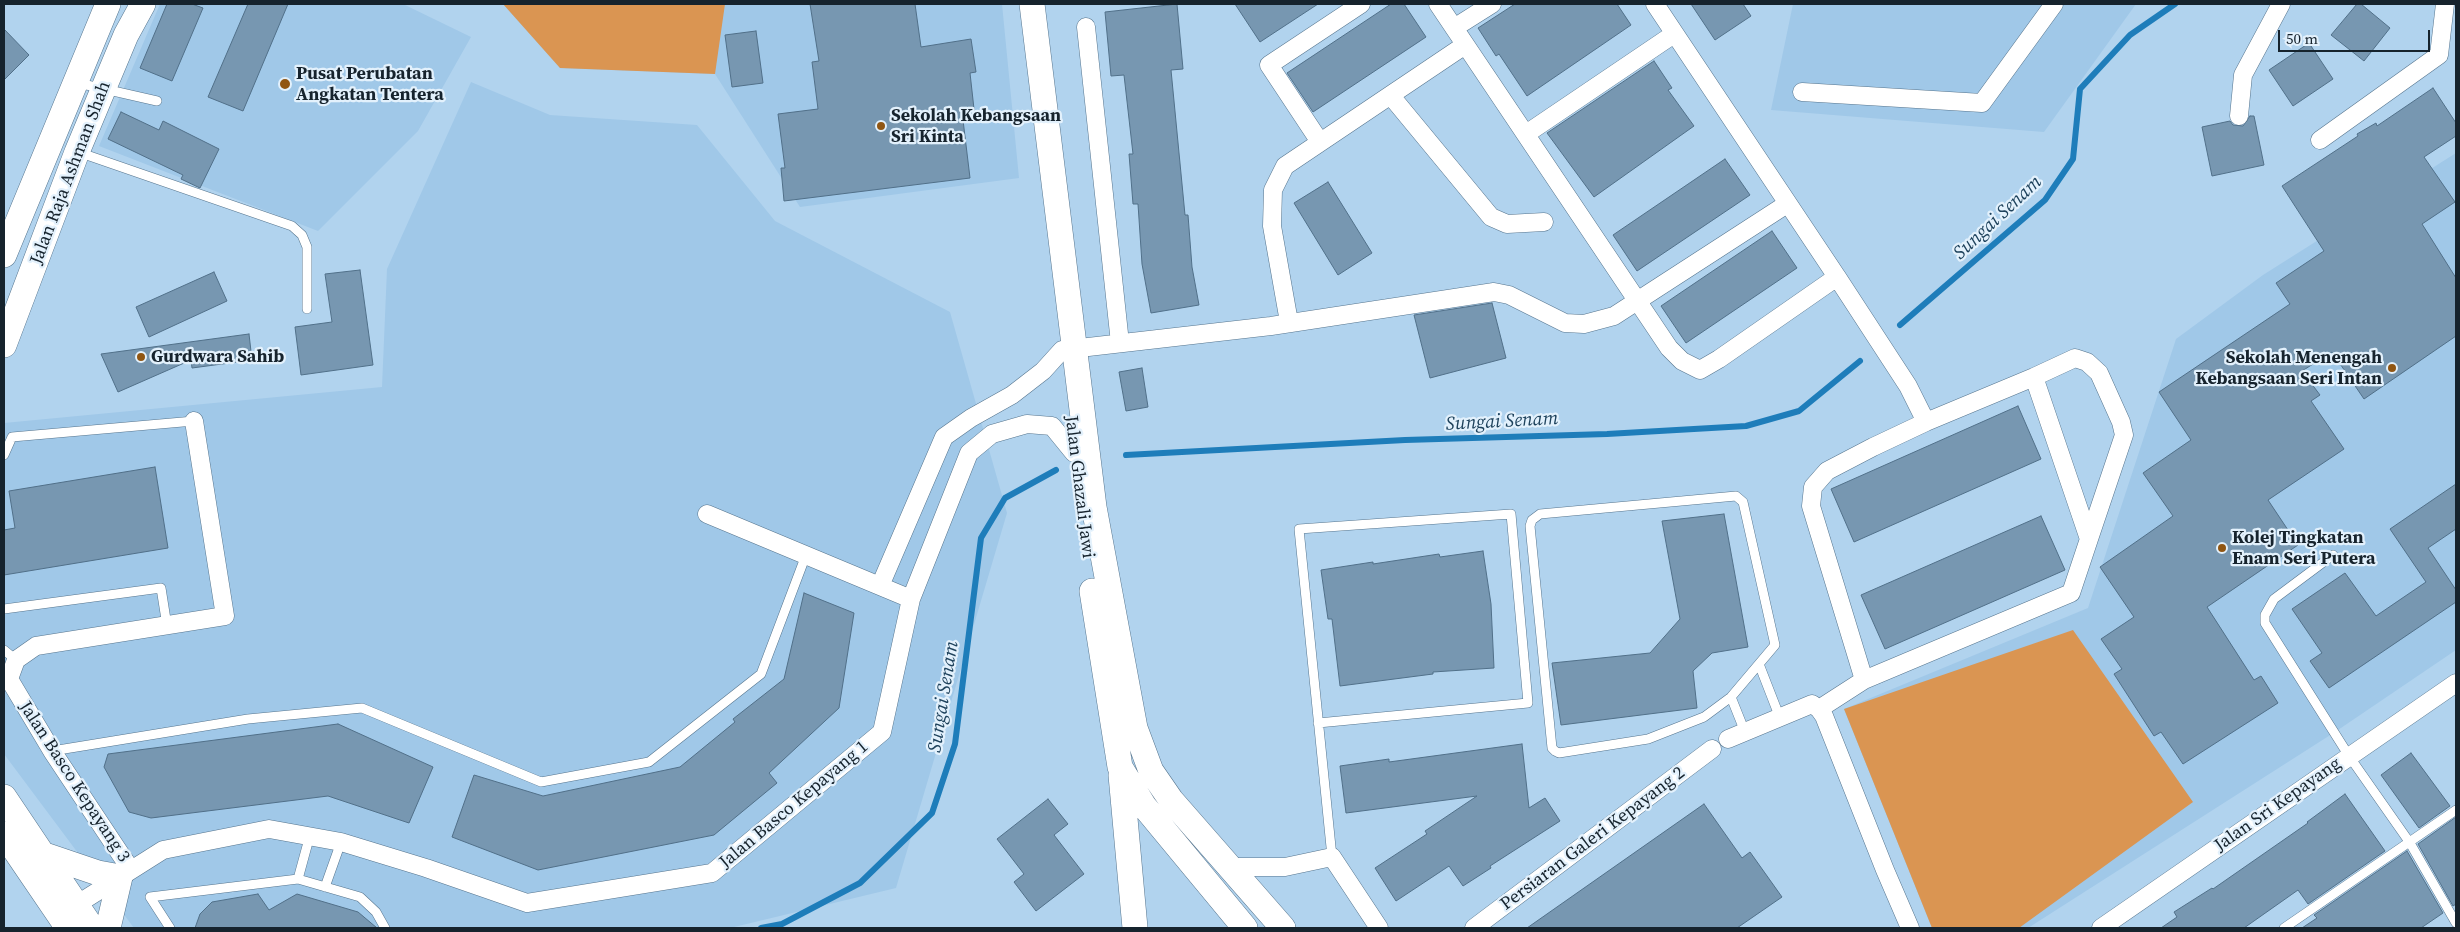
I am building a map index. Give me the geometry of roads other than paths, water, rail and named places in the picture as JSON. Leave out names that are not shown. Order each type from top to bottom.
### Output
[{"type":"street","name":"Jalan Raja Ashman Shah","points":[[6,243],[108,4]]},
{"type":"street","name":"Jalan Raja Ashman Shah","points":[[4,345],[104,88],[126,35],[143,4]]},
{"type":"street","name":"Jalan Ghazali Jawi","points":[[1018,4],[1068,349],[1079,397],[1103,562],[1135,728],[1150,768],[1171,800],[1282,928]]},
{"type":"street","points":[[1032,4],[1068,349]]},
{"type":"street","points":[[1320,142],[1269,64],[1361,4]]},
{"type":"street","points":[[1438,4],[1669,348],[1682,361],[1700,370],[1719,359],[1837,277]]},
{"type":"street","points":[[1454,28],[1492,4]]},
{"type":"street","points":[[1655,4],[1908,386],[1926,422]]},
{"type":"street","points":[[1802,92],[1982,104],[2054,4]]},
{"type":"street","points":[[2239,116],[2243,75],[2281,4]]},
{"type":"street","points":[[2320,140],[2439,55],[2445,4]]},
{"type":"street","points":[[1086,27],[1120,343]]},
{"type":"street","points":[[1526,134],[1674,34]]},
{"type":"street","points":[[1289,322],[1272,226],[1273,190],[1285,166],[1465,45]]},
{"type":"street","points":[[1391,96],[1491,217],[1508,224],[1544,222]]},
{"type":"street","points":[[880,586],[944,437],[971,418],[1012,395],[1068,349],[1289,322],[1494,292],[1509,296],[1565,323],[1584,324],[1614,316],[1787,204]]},
{"type":"street","name":"Jalan Ghazali Jawi","points":[[1068,349],[1074,453],[1103,666],[1120,767],[1144,806],[1245,928]]},
{"type":"street","points":[[1819,709],[1864,680],[2071,593],[2124,435],[2121,422],[2099,373],[2087,362],[2075,358],[1926,422],[1826,471],[1813,486],[1811,506],[1864,680]]},
{"type":"street","points":[[2034,377],[2089,539]]},
{"type":"street","name":"Jalan Basco Kepayang 3","points":[[126,873],[9,679],[10,655],[36,646],[225,616],[194,421]]},
{"type":"street","name":"Jalan Basco Kepayang 1","points":[[78,917],[126,873],[163,850],[269,829],[341,842],[426,868],[527,904],[712,873],[882,732],[911,599],[969,453],[992,434],[1027,424],[1052,426],[1074,453]]},
{"type":"street","points":[[707,514],[911,599]]},
{"type":"street","name":"Jalan Sri Kepayang","points":[[2101,928],[2456,683]]},
{"type":"street","points":[[1728,740],[1812,704],[1819,709],[1824,716],[1884,870],[1910,928]]},
{"type":"street","name":"Persiaran Galeri Kepayang 2","points":[[1474,928],[1712,749]]},
{"type":"street","points":[[1120,767],[1134,928]]},
{"type":"street","points":[[1150,768],[1161,804],[1264,928]]},
{"type":"street","points":[[4,797],[42,854],[78,917]]},
{"type":"street","points":[[4,834],[68,928]]},
{"type":"street","points":[[42,854],[98,873],[126,873],[108,928]]},
{"type":"street","points":[[1228,867],[1285,867],[1332,857],[1379,928]]},
{"type":"street","points":[[35,880],[62,900],[78,917],[92,928]]},
{"type":"lane","points":[[75,83],[157,101]]},
{"type":"lane","points":[[78,152],[292,226],[302,235],[307,246],[307,309]]},
{"type":"lane","points":[[4,455],[12,437],[194,421]]},
{"type":"lane","points":[[1736,496],[1741,498],[1775,645],[1730,697],[1704,717],[1648,739],[1559,753],[1554,751],[1552,748],[1530,526],[1532,520],[1540,514],[1736,496]]},
{"type":"lane","points":[[1318,723],[1528,703],[1511,514],[1298,529],[1318,723],[1332,857]]},
{"type":"lane","points":[[52,751],[248,719],[362,708],[541,782],[649,762],[761,674],[806,555]]},
{"type":"lane","points":[[2333,555],[2274,599],[2266,615],[2265,623],[2349,756],[2410,843],[2456,922]]},
{"type":"lane","points":[[4,609],[161,588],[167,626]]},
{"type":"lane","points":[[1759,664],[1780,718]]},
{"type":"lane","points":[[1730,697],[1745,732]]},
{"type":"lane","points":[[2284,928],[2456,810]]},
{"type":"lane","points":[[298,879],[310,835]]},
{"type":"lane","points":[[325,887],[341,842]]},
{"type":"lane","points":[[170,928],[150,897],[298,879],[360,897],[376,912],[385,928]]},
{"type":"waterway","name":"Sungai Senam","points":[[1900,325],[2045,200],[2073,159],[2080,89],[2130,35],[2175,4]]},
{"type":"waterway","name":"Sungai Senam","points":[[1126,455],[1405,440],[1607,434],[1746,426],[1799,411],[1860,361]]},
{"type":"waterway","name":"Sungai Senam","points":[[761,928],[782,924],[860,883],[932,813],[955,744],[981,538],[1005,498],[1056,470]]},
{"type":"place","name":"Pusat Perubatan Angkatan Tentera","points":[[285,84]]},
{"type":"place","name":"Sekolah Kebangsaan Sri Kinta","points":[[881,126]]},
{"type":"place","name":"Gurdwara Sahib","points":[[141,357]]},
{"type":"place","name":"Sekolah Menengah Kebangsaan Seri Intan","points":[[2392,368]]},
{"type":"place","name":"Kolej Tingkatan Enam Seri Putera","points":[[2222,548]]}]
